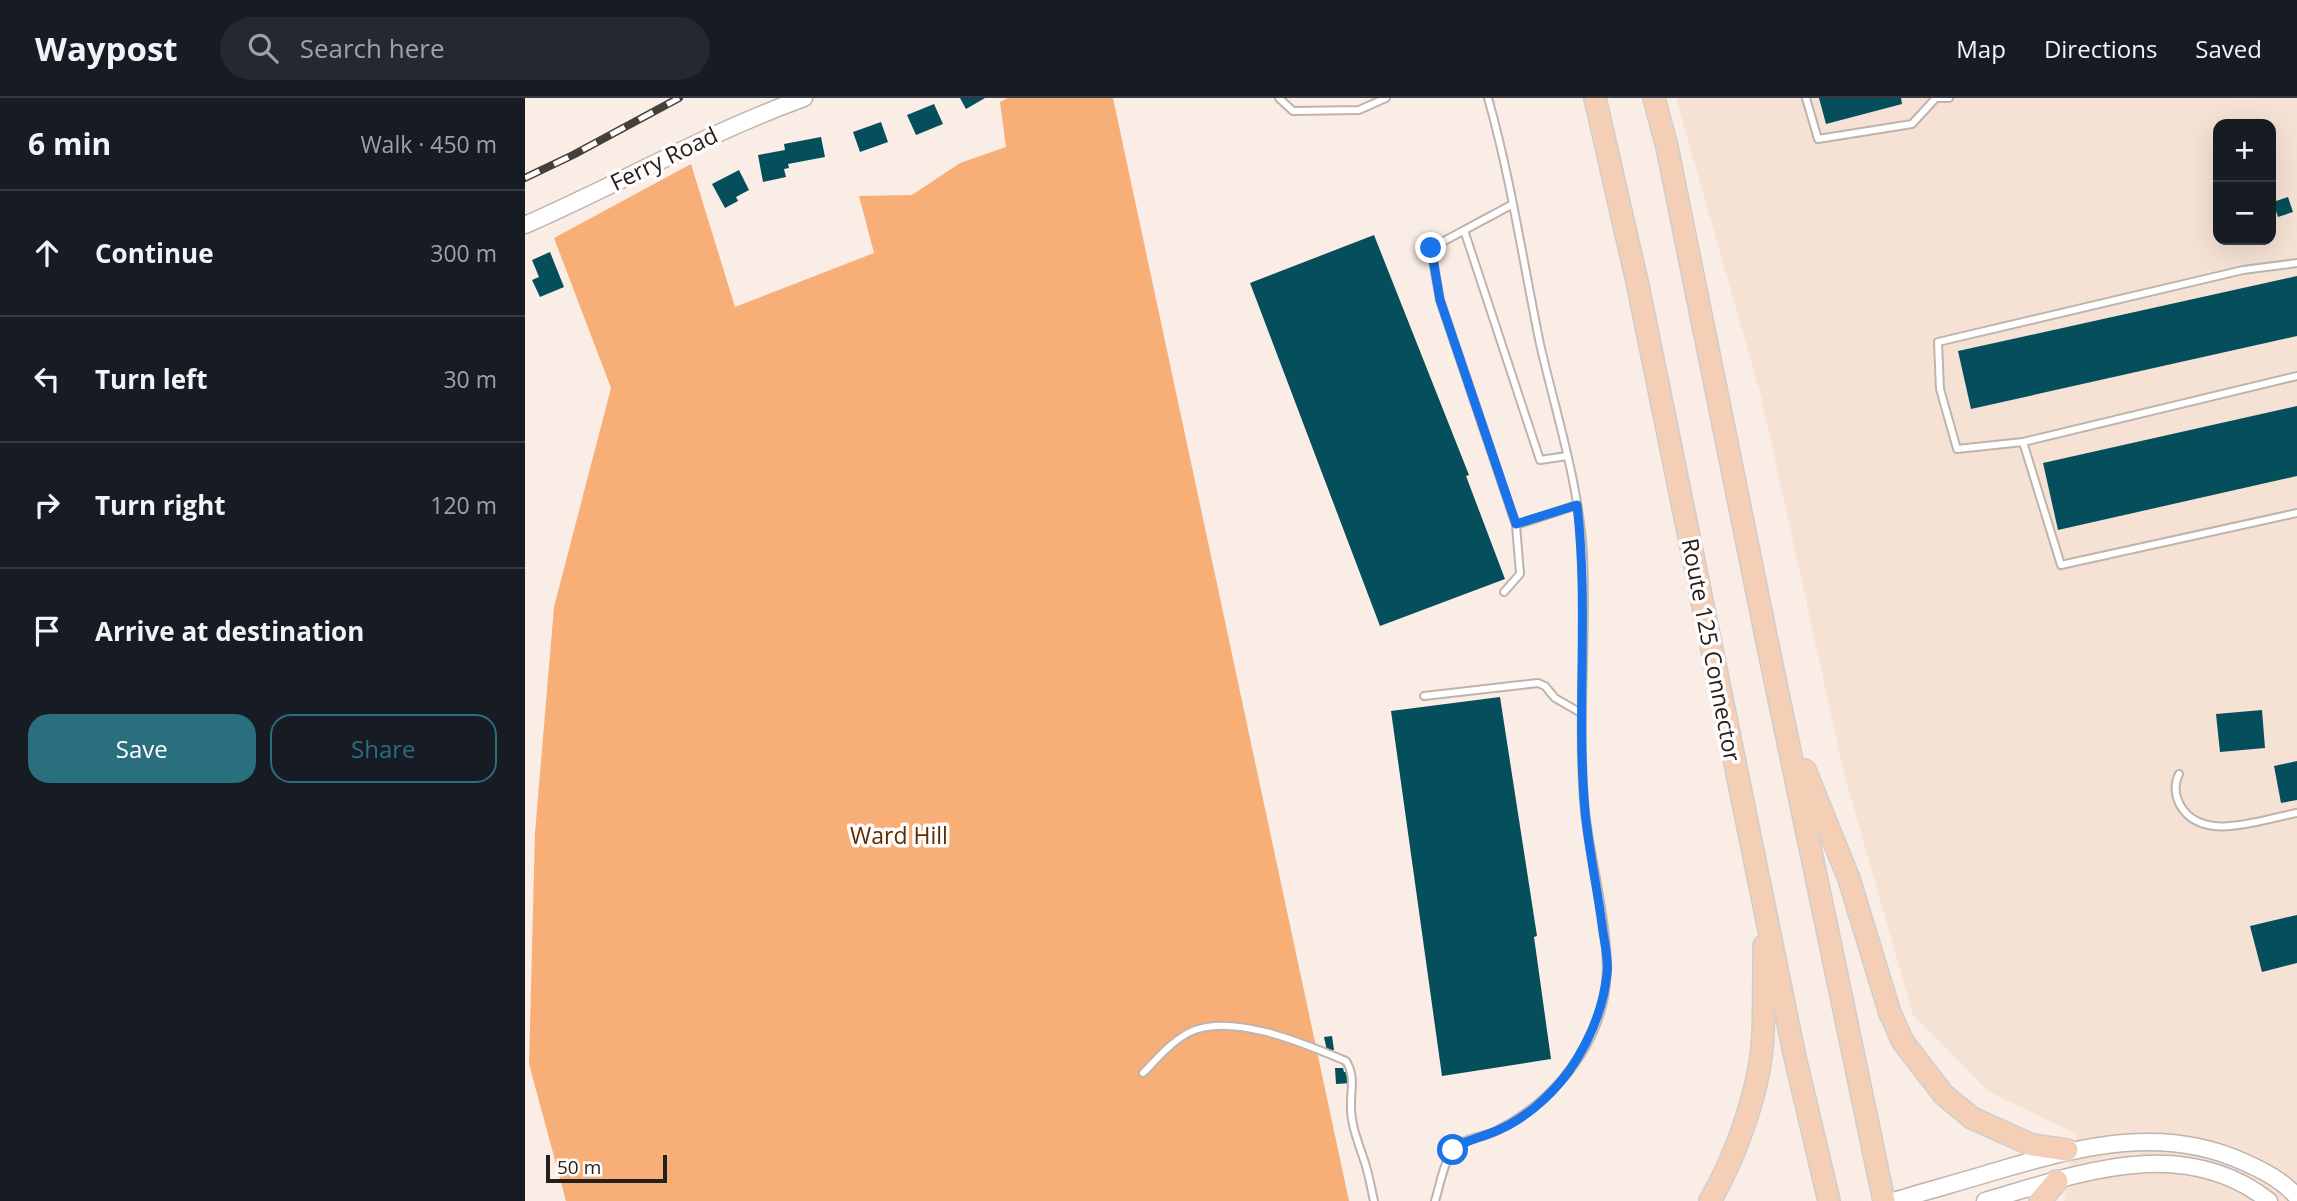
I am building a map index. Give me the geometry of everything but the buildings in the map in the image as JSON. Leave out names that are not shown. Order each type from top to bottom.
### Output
[{"type":"highway","name":"Route 125 Connector","points":[[1595,98],[1638,286],[1794,1053],[1829,1201]]},
{"type":"highway","points":[[1654,98],[1667,147],[1884,1201]]},
{"type":"highway","points":[[1784,720],[1835,841],[1890,1013],[1903,1042],[1944,1095],[1972,1118],[2032,1145],[2067,1150]]},
{"type":"highway","points":[[1710,1201],[1723,1178],[1756,1084],[1763,1034],[1764,909]]},
{"type":"highway","points":[[2040,1201],[2057,1181]]},
{"type":"street","name":"Ferry Road","points":[[525,225],[707,138],[804,98]]},
{"type":"street","points":[[1894,1201],[2067,1150],[2140,1142],[2207,1148],[2229,1155],[2273,1176],[2297,1196]]},
{"type":"street","points":[[1985,1201],[2128,1164],[2151,1162],[2204,1170],[2247,1187],[2269,1201]]},
{"type":"lane","points":[[1279,98],[1293,111],[1359,110],[1386,98]]},
{"type":"lane","points":[[1435,1201],[1444,1169],[1453,1150],[1463,1141],[1492,1133],[1512,1122],[1546,1098],[1569,1072],[1603,1003],[1608,970],[1585,813],[1581,713],[1583,553],[1577,505],[1488,98]]},
{"type":"lane","points":[[1806,98],[1818,139],[1912,124],[1934,99],[1949,98]]},
{"type":"lane","points":[[1504,592],[1520,573],[1516,524],[1440,300],[1431,248],[1513,204]]},
{"type":"lane","points":[[1464,230],[1540,460],[1567,456]]},
{"type":"lane","points":[[2297,263],[2243,270],[1938,342],[1940,389],[1957,449],[2023,443],[2297,376]]},
{"type":"lane","points":[[2023,443],[2061,565],[2297,513]]},
{"type":"lane","points":[[1516,524],[1577,505]]},
{"type":"lane","points":[[1424,696],[1538,683],[1545,686],[1555,698],[1581,713]]},
{"type":"lane","points":[[2179,774],[2175,782],[2178,801],[2185,815],[2199,824],[2226,827],[2297,813]]},
{"type":"lane","points":[[1143,1073],[1171,1044],[1190,1032],[1205,1027],[1234,1026],[1276,1034],[1346,1061],[1353,1082],[1351,1107],[1355,1130],[1374,1201]]},
{"type":"shaded area","points":[[1676,98],[2297,98],[2297,1201],[2064,1201],[2077,1134],[1989,1092],[1913,1015],[1844,773],[1761,396]]},
{"type":"green space","name":"Ward Hill","points":[[1008,98],[1113,98],[1349,1201],[566,1201],[529,1064],[535,833],[554,607],[611,388],[554,238],[691,164],[735,307],[874,253],[859,196],[912,195],[960,163],[1006,147],[1000,102]]},
{"type":"railway","points":[[525,178],[679,98]]},
{"type":"route","points":[[1431,248],[1440,300],[1516,524],[1577,505],[1583,553],[1584,654],[1581,727],[1585,813],[1608,970],[1603,1003],[1591,1034],[1569,1072],[1546,1098],[1522,1116],[1492,1133],[1463,1141],[1453,1150]]}]
